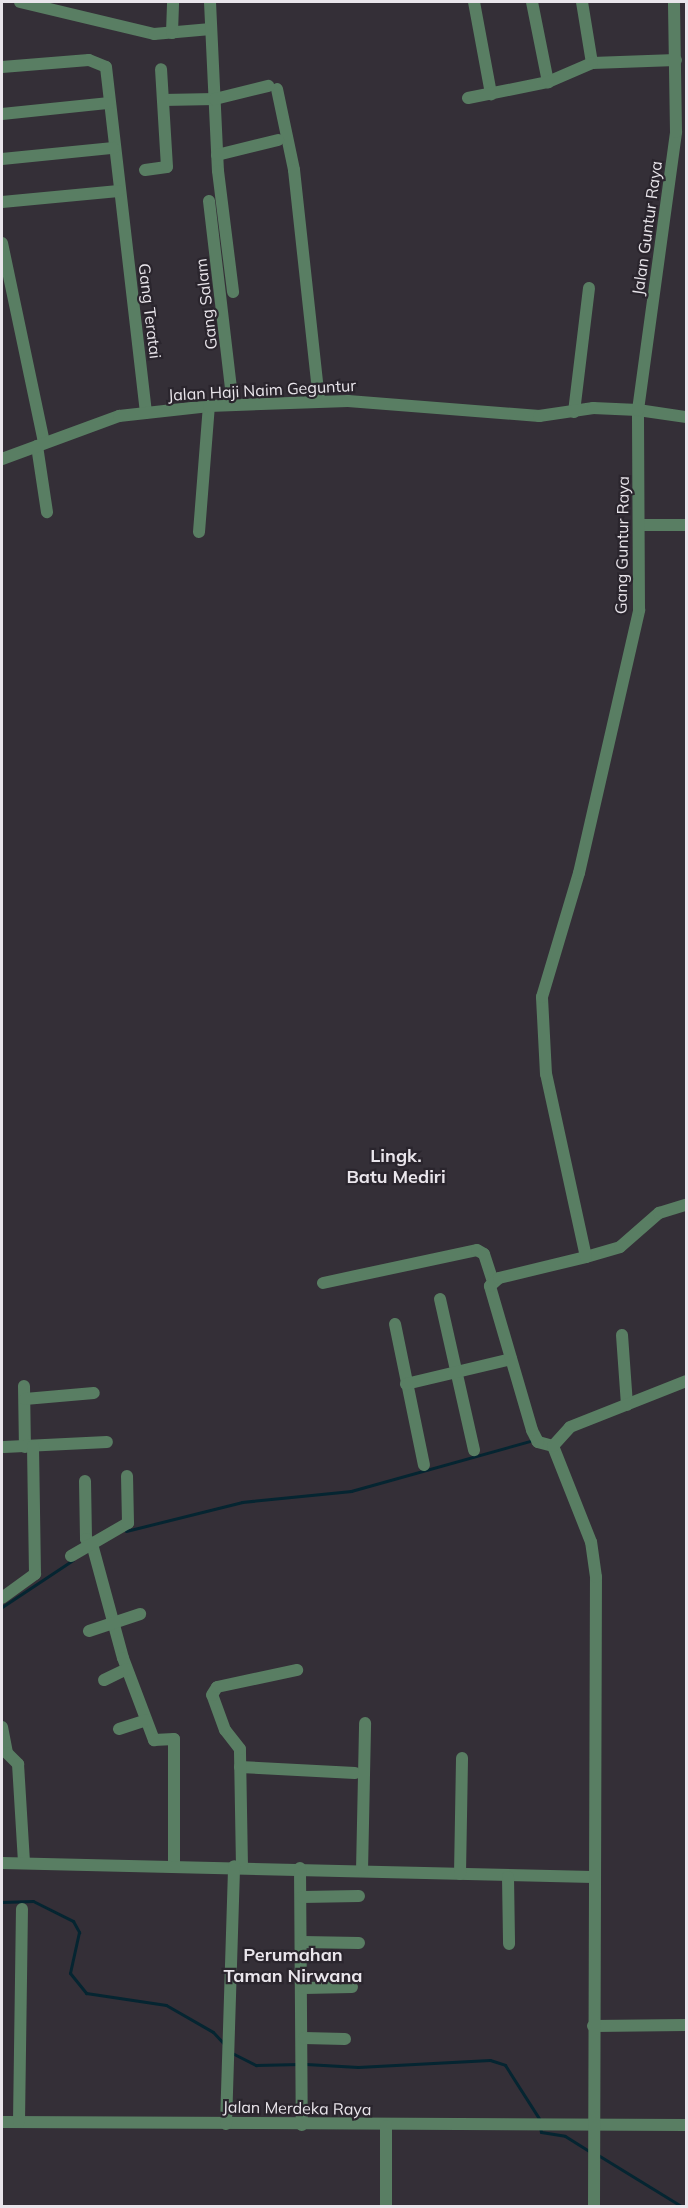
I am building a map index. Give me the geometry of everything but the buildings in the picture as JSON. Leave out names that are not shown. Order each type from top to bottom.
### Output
[{"type":"street","points":[[20,2],[44,4],[154,34],[211,29]]},
{"type":"street","points":[[172,33],[173,2]]},
{"type":"street","points":[[210,2],[218,156],[233,292]]},
{"type":"street","points":[[474,2],[490,94]]},
{"type":"street","points":[[532,2],[548,82]]},
{"type":"street","points":[[582,2],[592,63]]},
{"type":"street","name":"Jalan Guntur Raya","points":[[638,417],[677,110],[674,2]]},
{"type":"street","name":"Gang Teratai","points":[[2,67],[83,60],[103,64],[146,413]]},
{"type":"street","points":[[468,98],[548,82],[592,63],[676,60]]},
{"type":"street","points":[[145,170],[167,167],[161,69]]},
{"type":"street","points":[[163,100],[215,99],[272,88],[293,167],[319,401]]},
{"type":"street","points":[[2,114],[109,103]]},
{"type":"street","points":[[218,156],[278,140]]},
{"type":"street","points":[[2,159],[113,148]]},
{"type":"street","points":[[2,202],[118,191]]},
{"type":"street","name":"Gang Salam","points":[[209,201],[233,405]]},
{"type":"street","points":[[2,243],[39,449],[47,512]]},
{"type":"street","points":[[574,412],[590,288]]},
{"type":"street","name":"Jalan Haji Naim Geguntur","points":[[2,459],[39,449],[119,416],[209,410],[233,405],[319,401],[529,415],[574,412],[638,417]]},
{"type":"street","points":[[199,532],[209,410]]},
{"type":"street","points":[[638,417],[687,417]]},
{"type":"street","name":"Gang Guntur Raya","points":[[586,1257],[542,1046],[548,967],[580,870],[639,610],[638,417]]},
{"type":"street","points":[[640,525],[687,525]]},
{"type":"street","points":[[493,1281],[620,1247],[654,1216],[687,1205]]},
{"type":"street","points":[[323,1283],[477,1250],[484,1254],[493,1281],[491,1294],[536,1439],[553,1446],[595,1567],[591,2123],[594,2206]]},
{"type":"street","points":[[440,1299],[474,1450]]},
{"type":"street","points":[[394,1324],[424,1465]]},
{"type":"street","points":[[622,1335],[627,1405]]},
{"type":"street","points":[[406,1384],[511,1359]]},
{"type":"street","points":[[553,1446],[562,1432],[686,1383]]},
{"type":"street","points":[[2,1599],[35,1574],[25,1393],[94,1393]]},
{"type":"street","points":[[4,1447],[107,1442]]},
{"type":"street","points":[[71,1556],[128,1523],[127,1476]]},
{"type":"street","points":[[85,1481],[86,1539],[92,1544],[127,1669],[154,1740],[174,1739],[174,1865]]},
{"type":"street","points":[[89,1631],[140,1614]]},
{"type":"street","points":[[104,1680],[127,1669]]},
{"type":"street","points":[[226,2124],[227,2050],[238,1867],[240,1767],[237,1741],[219,1717],[214,1691],[297,1670]]},
{"type":"street","points":[[119,1729],[146,1720]]},
{"type":"street","points":[[362,1871],[365,1723]]},
{"type":"street","points":[[2,1727],[7,1753],[18,1764],[24,1863]]},
{"type":"street","points":[[460,1874],[462,1758]]},
{"type":"street","points":[[240,1767],[355,1773]]},
{"type":"street","points":[[2,1863],[174,1865],[508,1877],[593,1877]]},
{"type":"street","points":[[300,1868],[304,1988],[302,2126]]},
{"type":"street","points":[[508,1877],[509,1944]]},
{"type":"street","points":[[302,1897],[359,1896]]},
{"type":"street","points":[[19,2122],[22,1909]]},
{"type":"street","points":[[303,1942],[359,1943]]},
{"type":"street","points":[[304,1988],[352,1987]]},
{"type":"street","points":[[593,2026],[687,2025]]},
{"type":"street","points":[[304,2038],[345,2039]]},
{"type":"street","name":"Jalan Merdeka Raya","points":[[2,2122],[386,2126],[568,2121],[687,2125]]},
{"type":"street","points":[[386,2126],[386,2206]]},
{"type":"waterway","points":[[126,1531],[242,1502],[351,1491],[534,1440]]},
{"type":"waterway","points":[[2,1607],[73,1560]]},
{"type":"waterway","points":[[2,1902],[33,1901],[73,1921],[79,1932],[70,1973],[86,1993],[166,2005],[213,2032],[224,2044]]},
{"type":"waterway","points":[[232,2053],[256,2065],[300,2064]]},
{"type":"waterway","points":[[306,2064],[358,2067],[490,2060],[505,2065],[540,2120]]},
{"type":"waterway","points":[[540,2127],[541,2132],[565,2136],[592,2153]]},
{"type":"waterway","points":[[598,2155],[681,2206]]},
{"type":"district","name":"Lingk. Batu Mediri","points":[[396,1167]]},
{"type":"district","name":"Perumahan Taman Nirwana","points":[[293,1966]]}]
